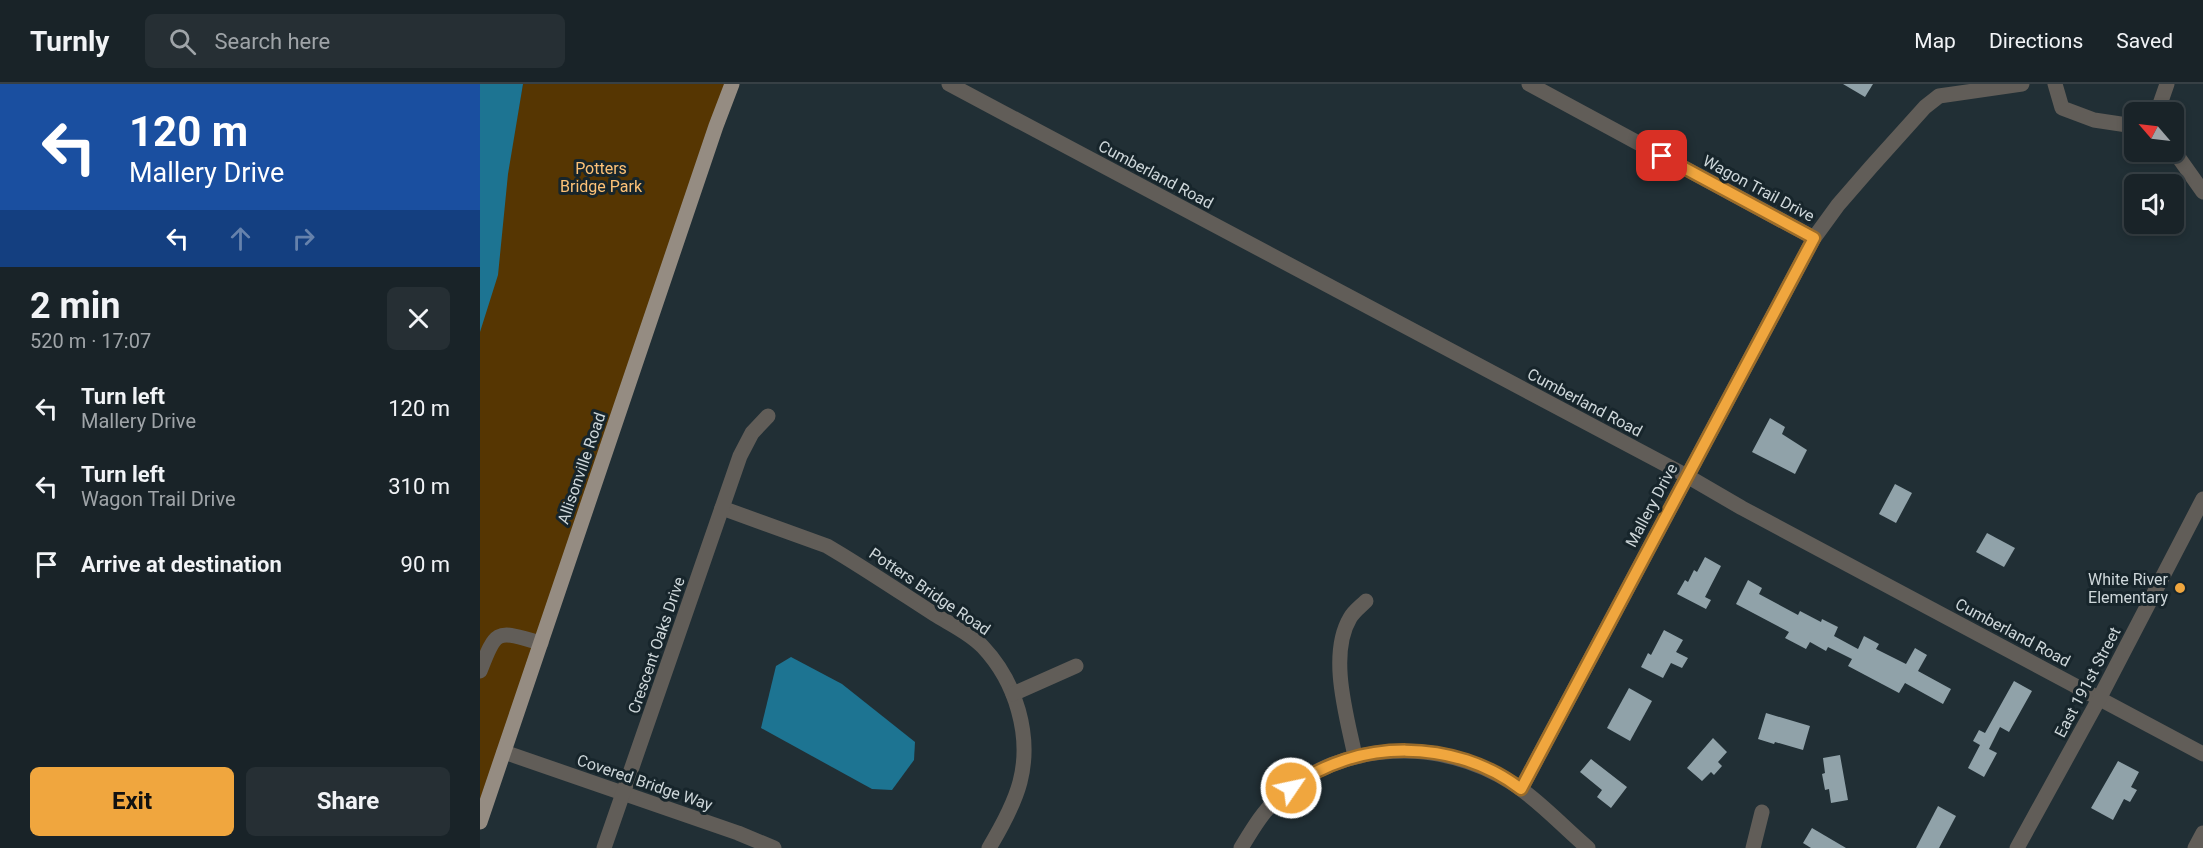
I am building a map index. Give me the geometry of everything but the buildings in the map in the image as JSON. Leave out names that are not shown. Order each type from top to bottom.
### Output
[{"type":"main road","name":"Allisonville Road","points":[[716,126],[724,84]]},
{"type":"main road","name":"Allisonville Road","points":[[480,822],[732,84]]},
{"type":"street","name":"Cumberland Road","points":[[949,84],[1687,476],[2203,754]]},
{"type":"street","name":"Wagon Trail Drive","points":[[1529,84],[1814,238]]},
{"type":"street","name":"Mallery Drive","points":[[1521,789],[1814,238],[1838,205],[1925,107],[1939,96],[1990,86],[2022,84]]},
{"type":"street","points":[[2055,84],[2062,108],[2094,120],[2124,124]]},
{"type":"street","points":[[2161,102],[2167,84]]},
{"type":"street","points":[[2182,162],[2203,192]]},
{"type":"street","name":"Crescent Oaks Drive","points":[[604,848],[745,444],[768,416]]},
{"type":"street","name":"East 191st Street","points":[[2017,848],[2197,527],[2203,499]]},
{"type":"street","name":"Potters Bridge Road","points":[[722,508],[827,546],[974,639],[994,661],[1013,694],[1023,732],[1023,769],[1017,794],[989,848]]},
{"type":"street","points":[[1355,756],[1344,701],[1340,656],[1346,626],[1354,612],[1366,602]]},
{"type":"street","points":[[480,671],[490,645],[498,636],[506,634],[541,643]]},
{"type":"street","points":[[1013,694],[1076,666]]},
{"type":"street","points":[[1241,848],[1254,826],[1279,796],[1314,772],[1355,756],[1377,752],[1410,751],[1453,756],[1491,772],[1521,789],[1588,848]]},
{"type":"street","name":"Covered Bridge Way","points":[[504,752],[738,833],[774,848]]},
{"type":"street","points":[[1753,848],[1762,812]]},
{"type":"street","points":[[2195,848],[2203,833]]},
{"type":"green space","name":"Potters Bridge Park","points":[[523,84],[732,84],[480,822],[480,324]]},
{"type":"water","points":[[480,84],[523,84],[508,174],[498,275],[480,332]]},
{"type":"water","points":[[791,657],[842,684],[915,742],[914,760],[892,790],[872,789],[761,728],[776,666]]},
{"type":"place","name":"White River Elementary","points":[[2180,588]]},
{"type":"route","points":[[1291,788],[1314,772],[1344,759],[1377,752],[1410,751],[1432,752],[1474,763],[1521,789],[1814,238],[1662,156]]}]
